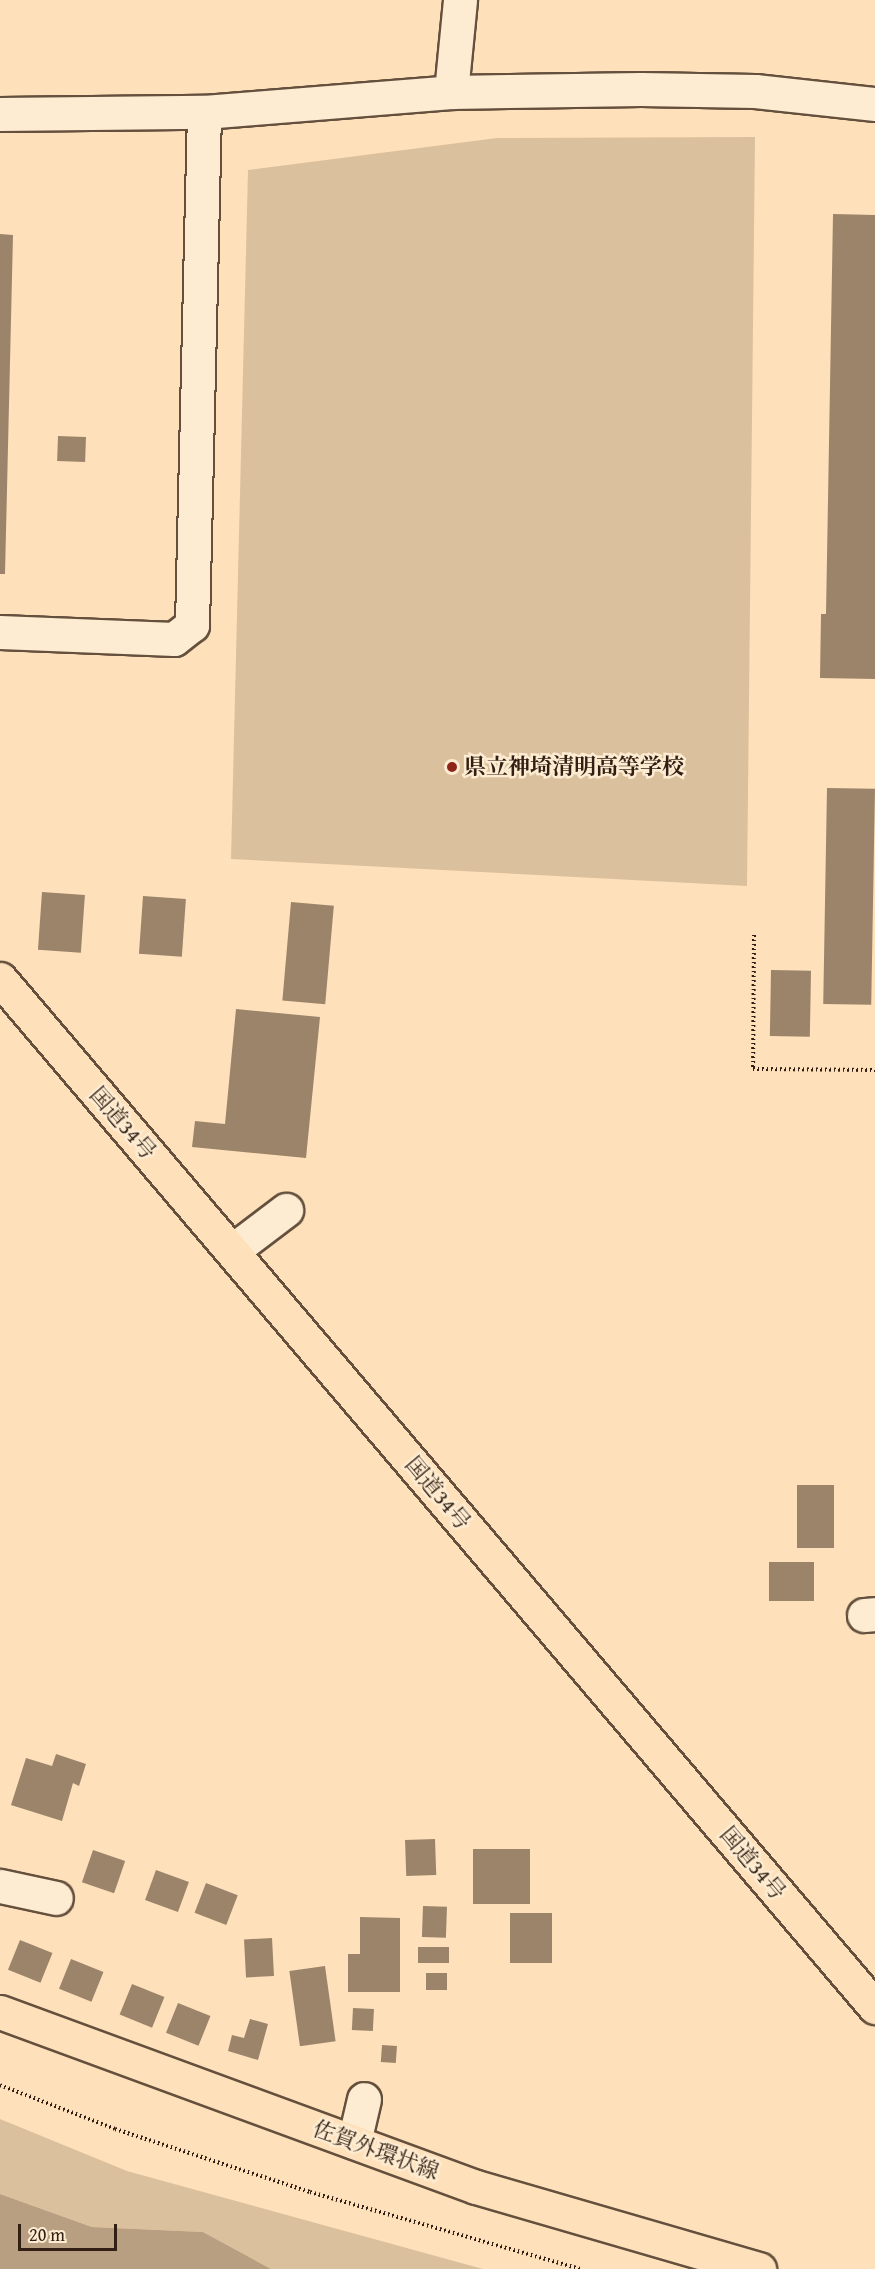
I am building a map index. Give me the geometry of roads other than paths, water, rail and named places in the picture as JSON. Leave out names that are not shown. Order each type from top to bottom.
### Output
[{"type":"main road","name":"国道34号","points":[[0,979],[875,2007]]},
{"type":"main road","name":"佐賀外環状線","points":[[0,2012],[476,2187],[759,2269]]},
{"type":"street","points":[[451,92],[460,0]]},
{"type":"street","points":[[0,114],[204,112],[451,92],[641,89],[755,91],[875,104]]},
{"type":"street","points":[[0,632],[174,639],[192,625],[204,112]]},
{"type":"street","points":[[232,1251],[286,1210]]},
{"type":"street","points":[[0,1886],[56,1898]]},
{"type":"street","points":[[354,2142],[364,2099]]},
{"type":"place","name":"県立神埼清明高等学校","points":[[452,767]]}]
